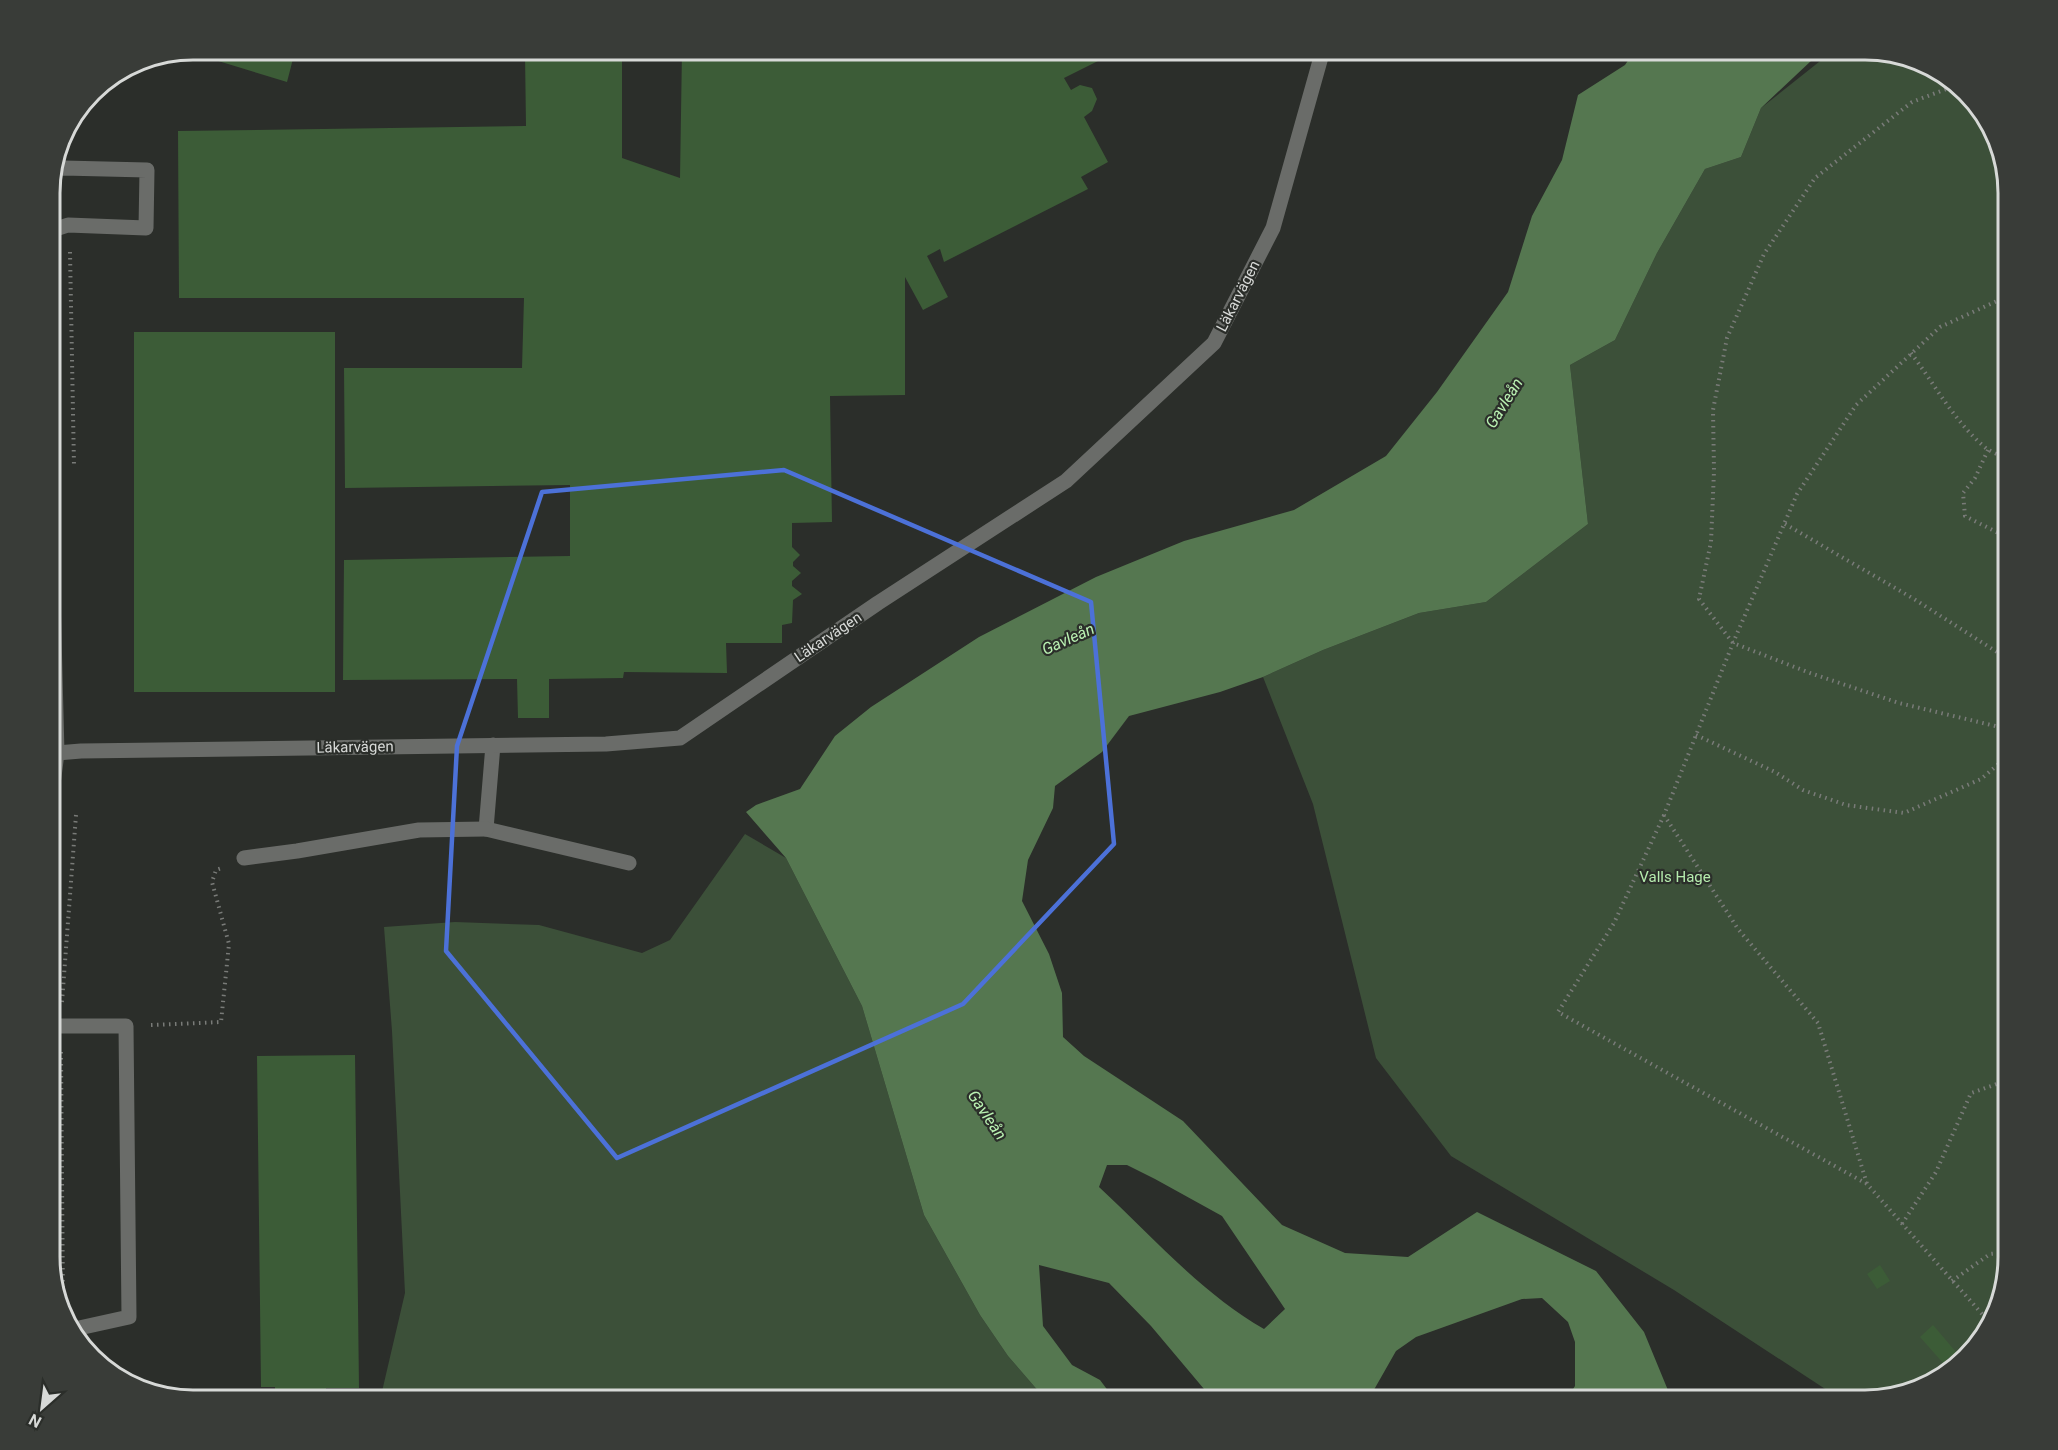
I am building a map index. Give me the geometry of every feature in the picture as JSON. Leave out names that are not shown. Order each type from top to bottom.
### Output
[{"type":"street","name":"Läkarvägen","points":[[60,753],[606,744],[680,738],[878,603],[1066,481],[1214,343],[1273,228],[1320,60]]},
{"type":"street","points":[[60,228],[68,225],[146,228],[147,170],[63,168]]},
{"type":"street","points":[[486,829],[493,746]]},
{"type":"street","points":[[244,858],[419,830],[486,829],[629,863]]},
{"type":"street","points":[[60,1026],[126,1026],[129,1317],[80,1328]]},
{"type":"path","points":[[1947,89],[1912,102],[1815,178],[1764,254],[1727,338],[1713,410],[1714,471],[1711,542],[1699,599],[1733,643],[1810,673],[1899,703],[1998,727]]},
{"type":"path","points":[[1984,1316],[1867,1184],[1558,1012],[1614,923],[1664,815],[1733,643],[1797,495],[1856,405],[1940,327],[1998,301]]},
{"type":"path","points":[[1911,353],[1948,408],[1988,450],[1998,454]]},
{"type":"path","points":[[1988,450],[1975,478],[1963,494],[1965,516],[1998,533]]},
{"type":"path","points":[[1785,524],[1914,599],[1998,653]]},
{"type":"path","points":[[1696,735],[1775,772],[1803,790],[1846,806],[1904,813],[1981,779],[1998,765]]},
{"type":"path","points":[[1664,815],[1738,929],[1818,1023],[1867,1184]]},
{"type":"path","points":[[126,1026],[222,1022],[229,944],[212,882],[216,870],[244,858]]},
{"type":"path","points":[[1902,1224],[1936,1172],[1971,1093],[1998,1084]]},
{"type":"path","points":[[1952,1281],[1990,1254],[1998,1253]]},
{"type":"highlighted area","points":[[784,470],[1091,602],[1114,844],[963,1004],[617,1158],[446,951],[457,746],[542,492]]},
{"type":"green space","name":"Valls Hage","points":[[1821,60],[1874,60],[1908,67],[1939,82],[1965,105],[1976,119],[1988,142],[1997,176],[1997,1274],[1984,1316],[1976,1331],[1953,1357],[1939,1368],[1916,1380],[1882,1389],[1827,1390],[1674,1290],[1451,1156],[1376,1058],[1313,804],[1263,677],[1323,650],[1419,613],[1486,602],[1588,524],[1570,365],[1615,340],[1657,253],[1705,169],[1741,157],[1761,108]]},
{"type":"green space","points":[[745,834],[786,858],[862,1006],[924,1215],[980,1315],[1008,1356],[1037,1390],[382,1390],[405,1293],[392,1031],[384,927],[455,922],[539,925],[642,953],[670,940]]},
{"type":"water","name":"Gavleån","points":[[1628,60],[1812,60],[1761,108],[1741,157],[1705,169],[1657,253],[1615,340],[1570,365],[1588,524],[1486,602],[1419,613],[1323,650],[1263,677],[1220,692],[1129,716],[1102,752],[1055,786],[1053,808],[1028,860],[1022,901],[1049,954],[1062,993],[1063,1037],[1084,1056],[1183,1121],[1282,1225],[1345,1253],[1408,1257],[1477,1212],[1596,1271],[1644,1332],[1668,1390],[1572,1390],[1575,1386],[1575,1342],[1568,1322],[1542,1298],[1522,1299],[1416,1337],[1396,1351],[1374,1390],[1204,1390],[1151,1326],[1109,1283],[1039,1265],[1043,1326],[1072,1365],[1100,1380],[1108,1390],[1037,1390],[1008,1356],[980,1315],[924,1215],[862,1006],[786,858],[746,812],[756,805],[800,789],[835,736],[871,707],[979,637],[1096,577],[1184,541],[1294,510],[1386,456],[1437,392],[1508,292],[1532,216],[1562,160],[1578,95],[1625,65]],"holes":[[[1107,1165],[1127,1165],[1222,1216],[1285,1309],[1264,1329],[1241,1315],[1198,1281],[1099,1187]]]},
{"type":"building","points":[[215,60],[293,60],[287,82]]},
{"type":"building","points":[[525,60],[622,60],[622,158],[680,178],[682,60],[1100,60],[1064,78],[1071,90],[1080,85],[1092,88],[1097,99],[1092,111],[1084,117],[1108,162],[1081,177],[1088,189],[944,262],[940,249],[927,256],[948,297],[923,310],[905,277],[905,395],[830,396],[832,522],[792,523],[792,547],[800,555],[793,562],[793,566],[801,573],[792,581],[792,586],[802,594],[793,600],[792,623],[782,625],[782,643],[726,643],[727,673],[624,672],[623,678],[549,679],[549,718],[518,718],[517,679],[343,680],[344,560],[570,556],[570,485],[345,488],[344,368],[522,368],[524,298],[179,298],[178,131],[526,126]]},
{"type":"building","points":[[134,332],[335,332],[335,692],[134,692]]},
{"type":"building","points":[[355,1055],[359,1388],[275,1390],[275,1387],[261,1387],[257,1056]]},
{"type":"building","points":[[1880,1265],[1890,1281],[1877,1289],[1867,1274]]},
{"type":"building","points":[[1933,1325],[1956,1352],[1943,1363],[1920,1337]]}]
